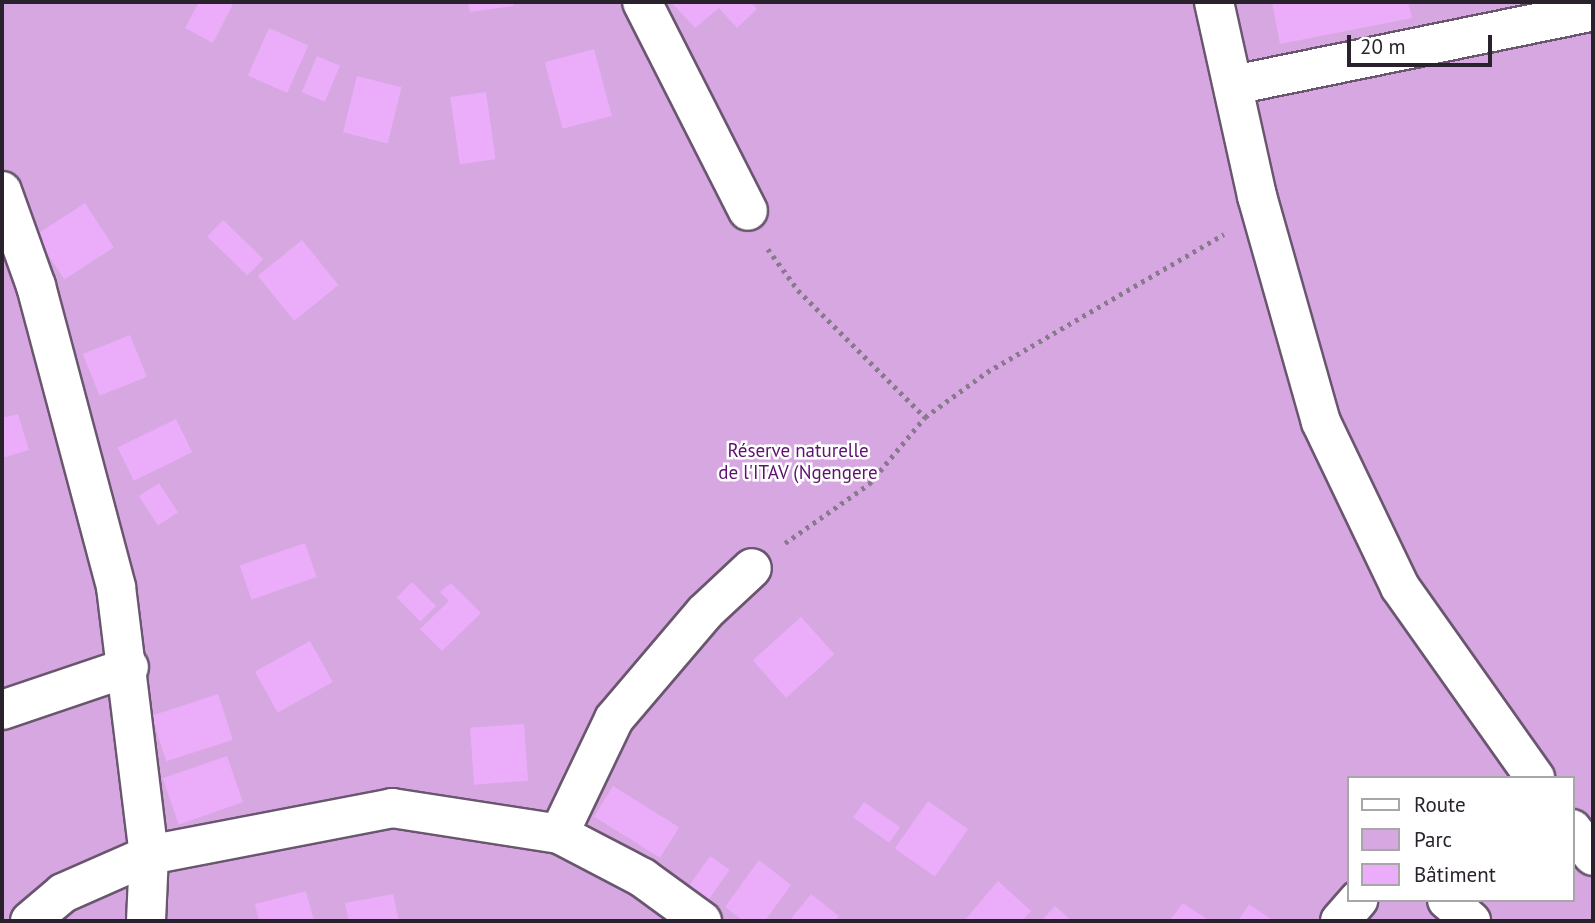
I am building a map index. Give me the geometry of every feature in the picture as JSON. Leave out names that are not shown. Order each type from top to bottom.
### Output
[{"type":"street","points":[[642,2],[748,212]]},
{"type":"street","points":[[1214,2],[1263,217],[1321,422],[1400,587],[1534,776]]},
{"type":"street","points":[[1234,85],[1593,11]]},
{"type":"street","points":[[2,191],[36,286],[87,464],[129,667],[149,855],[146,921]]},
{"type":"street","points":[[559,834],[614,719],[705,612],[752,568]]},
{"type":"street","points":[[2,710],[129,667]]},
{"type":"street","points":[[30,921],[63,893],[149,855],[392,808],[559,834],[643,878],[702,921]]},
{"type":"street","points":[[1574,832],[1593,857]]},
{"type":"street","points":[[1574,851],[1593,857]]},
{"type":"street","points":[[1340,921],[1356,902]]},
{"type":"street","points":[[1449,902],[1471,921]]},
{"type":"path","points":[[748,212],[798,290],[925,417]]},
{"type":"path","points":[[752,568],[869,484],[925,417],[987,372],[1056,336],[1208,241],[1263,217]]},
{"type":"green space","name":"Réserve naturelle de l'ITAV (Ngengere","points":[[2,2],[1593,2],[1593,921],[2,921]]},
{"type":"building","points":[[199,2],[234,2],[213,43],[185,28]]},
{"type":"building","points":[[468,2],[513,2],[513,6],[470,12]]},
{"type":"building","points":[[671,2],[750,2],[757,9],[737,28],[719,8],[695,28]]},
{"type":"building","points":[[1272,2],[1408,2],[1412,18],[1280,44]]},
{"type":"building","points":[[269,28],[308,45],[287,93],[248,76]]},
{"type":"building","points":[[594,49],[612,116],[563,129],[545,62]]},
{"type":"building","points":[[317,56],[340,66],[325,102],[302,92]]},
{"type":"building","points":[[357,76],[402,87],[388,143],[343,132]]},
{"type":"building","points":[[486,92],[495,159],[460,164],[450,97]]},
{"type":"building","points":[[85,203],[114,247],[64,280],[36,235]]},
{"type":"building","points":[[223,220],[263,259],[247,275],[207,237]]},
{"type":"building","points":[[302,240],[339,285],[294,321],[258,276]]},
{"type":"building","points":[[130,335],[147,377],[100,396],[83,354]]},
{"type":"building","points":[[18,414],[29,450],[2,458],[2,418]]},
{"type":"building","points":[[176,419],[192,452],[134,481],[118,447]]},
{"type":"building","points":[[159,483],[178,512],[158,525],[139,496]]},
{"type":"building","points":[[305,543],[317,577],[251,600],[240,565]]},
{"type":"building","points":[[412,582],[436,606],[420,622],[396,598]]},
{"type":"building","points":[[451,583],[481,613],[442,651],[420,629],[449,601],[440,592]]},
{"type":"building","points":[[801,617],[834,654],[786,698],[753,660]]},
{"type":"building","points":[[310,641],[333,682],[278,713],[255,672]]},
{"type":"building","points":[[218,694],[233,740],[166,761],[151,716]]},
{"type":"building","points":[[524,724],[528,781],[474,785],[470,728]]},
{"type":"building","points":[[227,756],[243,802],[179,824],[163,778]]},
{"type":"building","points":[[613,786],[679,827],[660,858],[594,817]]},
{"type":"building","points":[[928,801],[968,829],[935,877],[895,849]]},
{"type":"building","points":[[864,802],[900,827],[889,843],[853,818]]},
{"type":"building","points":[[710,856],[730,870],[707,903],[687,889]]},
{"type":"building","points":[[759,860],[791,885],[765,921],[743,921],[725,907]]},
{"type":"building","points":[[998,881],[1031,911],[1022,921],[964,921]]},
{"type":"building","points":[[306,891],[314,921],[259,921],[255,904]]},
{"type":"building","points":[[393,894],[399,921],[349,921],[345,903]]},
{"type":"building","points":[[811,894],[839,916],[834,921],[789,921]]},
{"type":"building","points":[[1183,903],[1210,921],[1170,920]]},
{"type":"building","points":[[1249,904],[1274,921],[1238,921]]},
{"type":"building","points":[[1055,906],[1072,921],[1041,921]]}]
